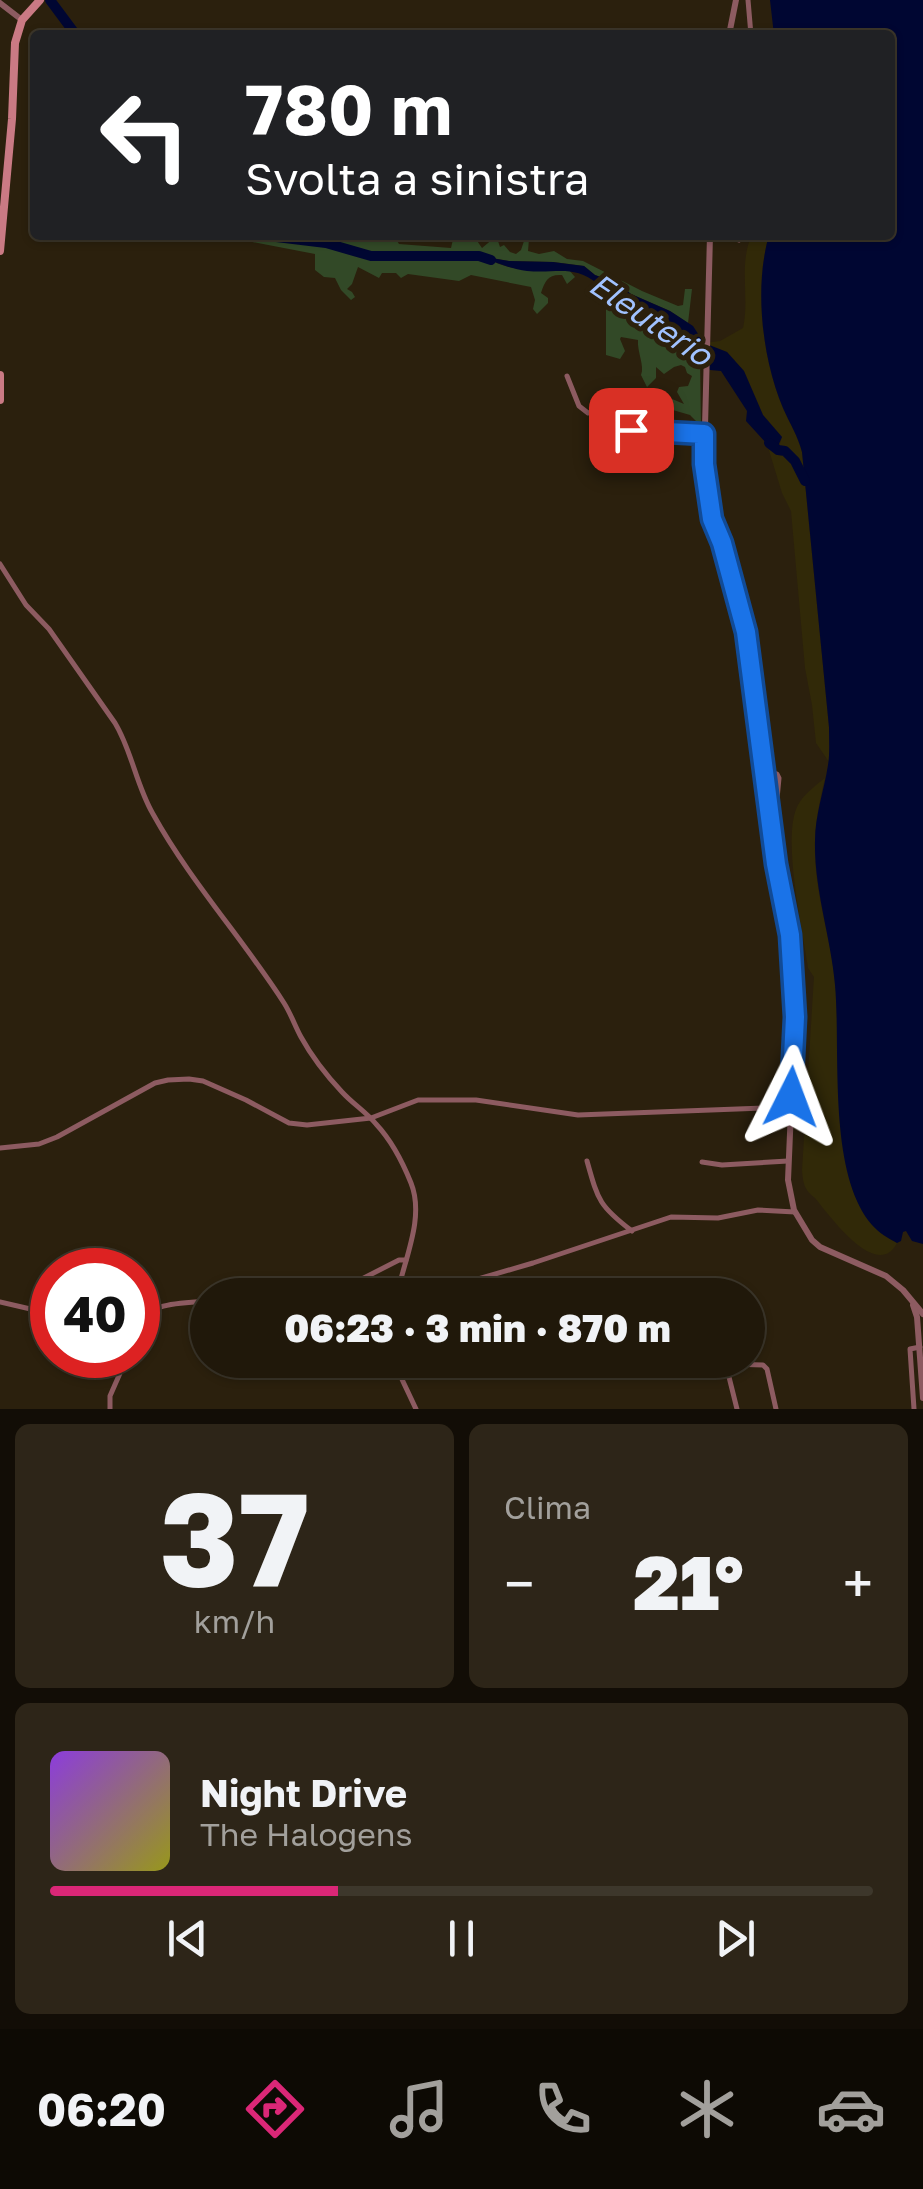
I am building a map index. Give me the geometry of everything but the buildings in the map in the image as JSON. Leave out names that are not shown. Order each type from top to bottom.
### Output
[{"type":"main road","points":[[0,251],[15,43],[22,20],[40,0]]},
{"type":"main road","points":[[0,375],[0,400]]},
{"type":"street","points":[[730,30],[736,0]]},
{"type":"street","points":[[748,0],[751,30]]},
{"type":"street","points":[[0,3],[22,20]]},
{"type":"street","points":[[710,240],[704,464],[712,519],[742,610],[776,864],[790,935],[794,992],[788,1180],[795,1212],[812,1240],[886,1276],[923,1314]]},
{"type":"street","points":[[567,376],[579,406],[588,413],[620,409],[631,430],[704,434]]},
{"type":"street","points":[[0,564],[115,723],[153,814],[286,1006],[301,1037],[344,1095],[387,1137],[412,1186],[416,1206],[401,1278]]},
{"type":"street","points":[[0,1148],[39,1144],[57,1137],[155,1083],[168,1080],[203,1082],[289,1123],[307,1124],[371,1118],[418,1100],[476,1100],[578,1115],[790,1107]]},
{"type":"street","points":[[587,1161],[601,1204],[632,1231]]},
{"type":"street","points":[[702,1162],[722,1165],[788,1161]]},
{"type":"street","points":[[479,1278],[671,1217],[718,1218],[749,1210],[795,1212]]},
{"type":"street","points":[[362,1278],[406,1260]]},
{"type":"street","points":[[908,1295],[918,1317],[921,1343],[923,1401],[914,1407],[910,1350],[921,1343]]},
{"type":"street","points":[[0,1302],[30,1309]]},
{"type":"street","points":[[160,1307],[190,1303]]},
{"type":"street","points":[[737,1409],[727,1369],[730,1364],[763,1365],[776,1409]]},
{"type":"street","points":[[110,1409],[110,1396],[118,1378]]},
{"type":"street","points":[[401,1378],[416,1409]]},
{"type":"green space","points":[[242,240],[397,240],[399,244],[451,248],[453,240],[476,240],[482,248],[497,240],[500,247],[504,245],[516,254],[524,240],[529,240],[528,251],[554,251],[567,259],[583,261],[678,306],[683,305],[685,289],[692,289],[688,323],[584,266],[486,257],[515,268],[569,270],[575,277],[567,284],[562,275],[548,279],[541,293],[548,303],[537,314],[531,287],[471,275],[459,281],[408,274],[401,278],[396,273],[382,273],[379,278],[358,267],[347,289],[355,297],[351,300],[335,278],[324,277],[315,270],[315,254]]},
{"type":"green space","points":[[608,296],[645,317],[684,350],[700,357],[701,426],[690,415],[652,404],[665,396],[684,404],[677,392],[679,387],[688,386],[692,376],[685,367],[674,367],[664,374],[656,367],[656,378],[647,387],[641,375],[638,340],[621,337],[625,351],[620,359],[606,355]]},
{"type":"sand","points":[[750,240],[768,240],[761,299],[765,345],[776,388],[802,452],[829,727],[829,762],[816,743],[791,511],[767,444],[778,450],[782,437],[763,415],[744,371],[727,352],[704,343],[720,341],[743,328]]},
{"type":"sand","points":[[825,778],[815,854],[836,991],[849,1174],[868,1218],[897,1243],[888,1253],[878,1255],[854,1242],[842,1230],[808,1192],[802,1175],[814,977],[808,968],[798,908],[792,860],[793,819],[798,805]]},
{"type":"water","points":[[770,0],[923,0],[923,1244],[912,1241],[906,1231],[897,1243],[872,1225],[848,1175],[842,1143],[835,985],[815,859],[816,822],[829,760],[829,727],[802,452],[770,367],[761,299],[768,240],[895,240],[895,30],[773,30]]},
{"type":"water","points":[[479,256],[584,266],[631,294],[670,311],[693,326],[704,343],[727,352],[744,371],[763,415],[782,437],[780,449],[767,444],[746,421],[747,411],[721,371],[710,370],[701,357],[684,350],[645,317],[603,296],[598,284],[589,278],[572,272],[521,270]]},
{"type":"waterway","name":"Eleuterio","points":[[50,0],[72,30]]},
{"type":"waterway","name":"Eleuterio","points":[[301,240],[371,256],[479,256],[491,260]]},
{"type":"waterway","name":"Eleuterio","points":[[769,443],[795,461],[805,481]]},
{"type":"route","points":[[631,430],[704,434],[712,519],[746,632],[776,864],[790,935],[795,1017],[791,1097]]}]
